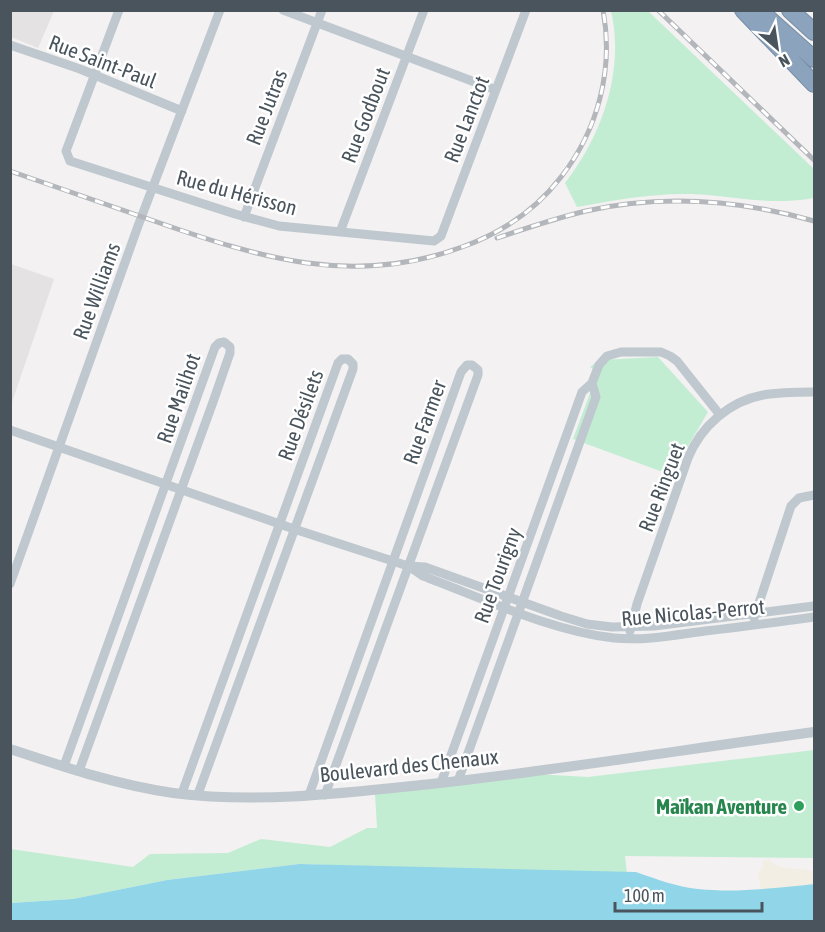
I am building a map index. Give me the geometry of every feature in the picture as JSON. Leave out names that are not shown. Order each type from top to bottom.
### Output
[{"type":"highway","points":[[743,10],[814,84]]},
{"type":"highway","points":[[759,10],[814,59]]},
{"type":"highway","points":[[792,10],[814,26]]},
{"type":"highway","points":[[792,10],[814,32]]},
{"type":"street","points":[[94,76],[118,10]]},
{"type":"street","name":"Rue Williams","points":[[10,584],[220,10]]},
{"type":"street","points":[[283,10],[496,90]]},
{"type":"street","name":"Rue Jutras","points":[[244,217],[322,10]]},
{"type":"street","name":"Rue Godbout","points":[[340,232],[424,10]]},
{"type":"street","name":"Rue Lanctot","points":[[438,240],[526,10]]},
{"type":"street","name":"Rue Saint-Paul","points":[[10,45],[182,111]]},
{"type":"street","name":"Rue du Hérisson","points":[[94,76],[66,151],[67,158],[72,162],[244,217],[283,227],[438,240]]},
{"type":"street","name":"Rue Mailhot","points":[[64,766],[215,347],[224,342],[230,347],[230,353],[79,771]]},
{"type":"street","name":"Rue Tourigny","points":[[441,783],[582,392],[592,383],[600,362],[607,356],[621,352],[661,352],[677,361],[720,415]]},
{"type":"street","name":"Rue Désilets","points":[[182,794],[338,363],[342,359],[348,359],[353,364],[353,369],[198,794]]},
{"type":"street","name":"Rue Farmer","points":[[309,795],[461,372],[467,365],[472,365],[478,370],[478,375],[325,795]]},
{"type":"street","name":"Rue Tourigny","points":[[458,781],[596,397],[592,383]]},
{"type":"street","name":"Rue Ringuet","points":[[629,639],[690,453],[704,431],[720,415],[744,401],[761,395],[814,392]]},
{"type":"street","name":"Rue Nicolas-Perrot","points":[[10,430],[279,524],[408,566],[425,567],[598,626],[631,628],[814,606]]},
{"type":"street","points":[[752,625],[789,510],[799,498],[814,495]]},
{"type":"street","name":"Rue Nicolas-Perrot","points":[[408,566],[423,576],[519,612],[580,632],[629,639],[660,638],[814,617]]},
{"type":"street","name":"Boulevard des Chenaux","points":[[10,749],[79,771],[133,785],[182,794],[325,795],[458,781],[814,732]]},
{"type":"shaded area","points":[[10,11],[54,11],[38,48],[11,37]]},
{"type":"shaded area","points":[[10,264],[54,279],[11,405]]},
{"type":"green space","points":[[611,11],[648,11],[814,169],[814,198],[767,201],[677,194],[577,207],[565,183],[590,145],[607,102],[615,56],[615,33]]},
{"type":"green space","points":[[658,357],[708,412],[671,475],[573,439],[598,372],[590,367],[599,360]]},
{"type":"green space","points":[[814,750],[814,858],[625,856],[627,874],[299,864],[167,880],[73,899],[11,903],[11,849],[133,867],[150,854],[228,853],[261,839],[330,847],[367,828],[377,828],[375,794],[500,772],[588,777]]},
{"type":"sand","points":[[769,860],[779,866],[814,872],[814,884],[761,890],[758,873],[763,867],[763,861]]},
{"type":"water","points":[[299,864],[636,872],[682,886],[713,890],[814,884],[814,921],[11,921],[11,903],[73,899],[167,880]]},
{"type":"railway","points":[[10,171],[195,235],[270,256],[308,263],[345,266],[383,265],[422,259],[462,247],[504,228],[529,210],[561,177],[585,139],[600,98],[606,54],[603,10]]},
{"type":"railway","points":[[658,10],[814,160]]},
{"type":"railway","points":[[497,238],[586,211],[643,202],[729,204],[814,221]]},
{"type":"place","name":"Maïkan Aventure","points":[[799,806]]}]
